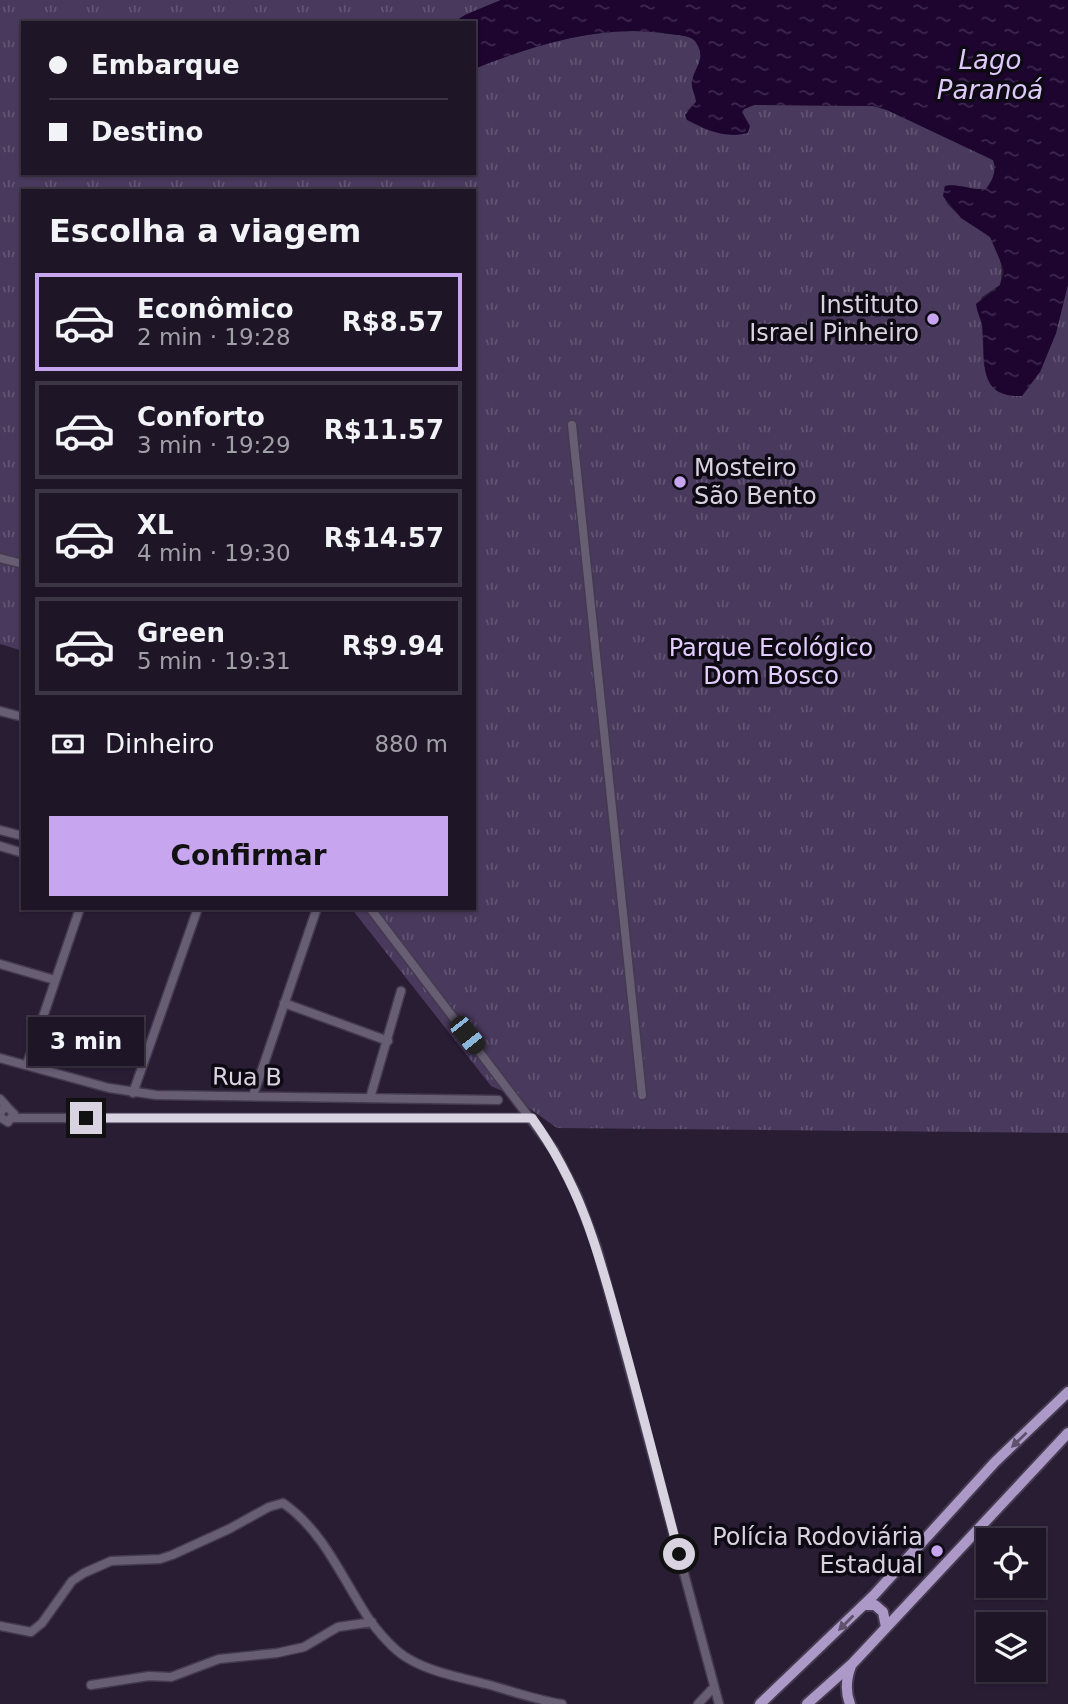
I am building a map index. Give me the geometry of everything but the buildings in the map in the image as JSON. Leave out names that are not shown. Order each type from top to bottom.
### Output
[{"type":"main road","points":[[760,1704],[864,1605],[995,1462],[1068,1392]]},
{"type":"main road","points":[[807,1704],[853,1663],[1068,1433]]},
{"type":"main road","points":[[864,1605],[874,1605],[883,1612],[886,1616],[886,1627]]},
{"type":"main road","points":[[850,1704],[846,1687],[853,1663]]},
{"type":"street","points":[[572,425],[642,1096]]},
{"type":"street","points":[[0,558],[21,563]]},
{"type":"street","points":[[0,711],[21,716]]},
{"type":"street","points":[[0,830],[21,835]]},
{"type":"street","points":[[0,846],[21,852]]},
{"type":"street","points":[[27,1064],[79,910]]},
{"type":"street","points":[[133,1093],[197,910]]},
{"type":"street","points":[[253,1096],[316,910]]},
{"type":"street","points":[[372,910],[532,1118],[567,1172],[597,1248],[719,1704]]},
{"type":"street","points":[[0,964],[55,980]]},
{"type":"street","points":[[370,1098],[401,991]]},
{"type":"street","points":[[284,1003],[387,1041]]},
{"type":"street","name":"Rua B","points":[[0,1058],[133,1093],[173,1096],[498,1100]]},
{"type":"street","points":[[0,1099],[1,1112],[8,1122],[14,1118],[532,1118]]},
{"type":"street","points":[[0,1626],[31,1632],[42,1623],[72,1581],[84,1573],[111,1561],[160,1559],[172,1555],[269,1507],[283,1503],[300,1515],[321,1541],[372,1622],[407,1658],[534,1699],[562,1704]]},
{"type":"street","points":[[91,1685],[149,1676],[171,1677],[219,1658],[277,1653],[304,1647],[338,1627],[372,1622]]},
{"type":"street","points":[[698,1704],[714,1687]]},
{"type":"green space","name":"Parque Ecológico Dom Bosco","points":[[0,0],[501,0],[456,21],[21,21],[21,175],[476,175],[476,68],[545,44],[620,31],[679,35],[695,41],[700,53],[692,82],[696,102],[687,111],[744,119],[744,109],[754,105],[873,106],[887,110],[993,160],[994,175],[986,189],[945,186],[944,195],[953,209],[985,231],[1000,260],[1000,285],[982,297],[977,310],[982,324],[984,366],[1040,372],[1056,333],[1068,284],[1068,1133],[557,1128],[509,1094],[491,1086],[353,910],[476,910],[476,189],[21,189],[21,650],[0,644]]},
{"type":"water","name":"Lago Paranoá","points":[[501,0],[1068,0],[1068,284],[1056,333],[1040,372],[1022,396],[1007,395],[996,390],[990,383],[984,362],[982,325],[976,304],[1000,285],[1004,272],[990,237],[961,218],[943,196],[945,186],[986,189],[994,175],[993,160],[873,106],[754,105],[742,112],[750,126],[748,133],[732,135],[709,130],[687,120],[685,115],[696,102],[692,82],[700,52],[695,41],[683,36],[645,31],[595,34],[545,44],[476,68],[476,21],[456,21]]},
{"type":"place","name":"Instituto Israel Pinheiro","points":[[933,319]]},
{"type":"place","name":"Mosteiro São Bento","points":[[680,482]]},
{"type":"place","name":"Polícia Rodoviária Estadual","points":[[937,1551]]},
{"type":"route","points":[[86,1118],[532,1118],[567,1172],[597,1248],[679,1554]]}]
